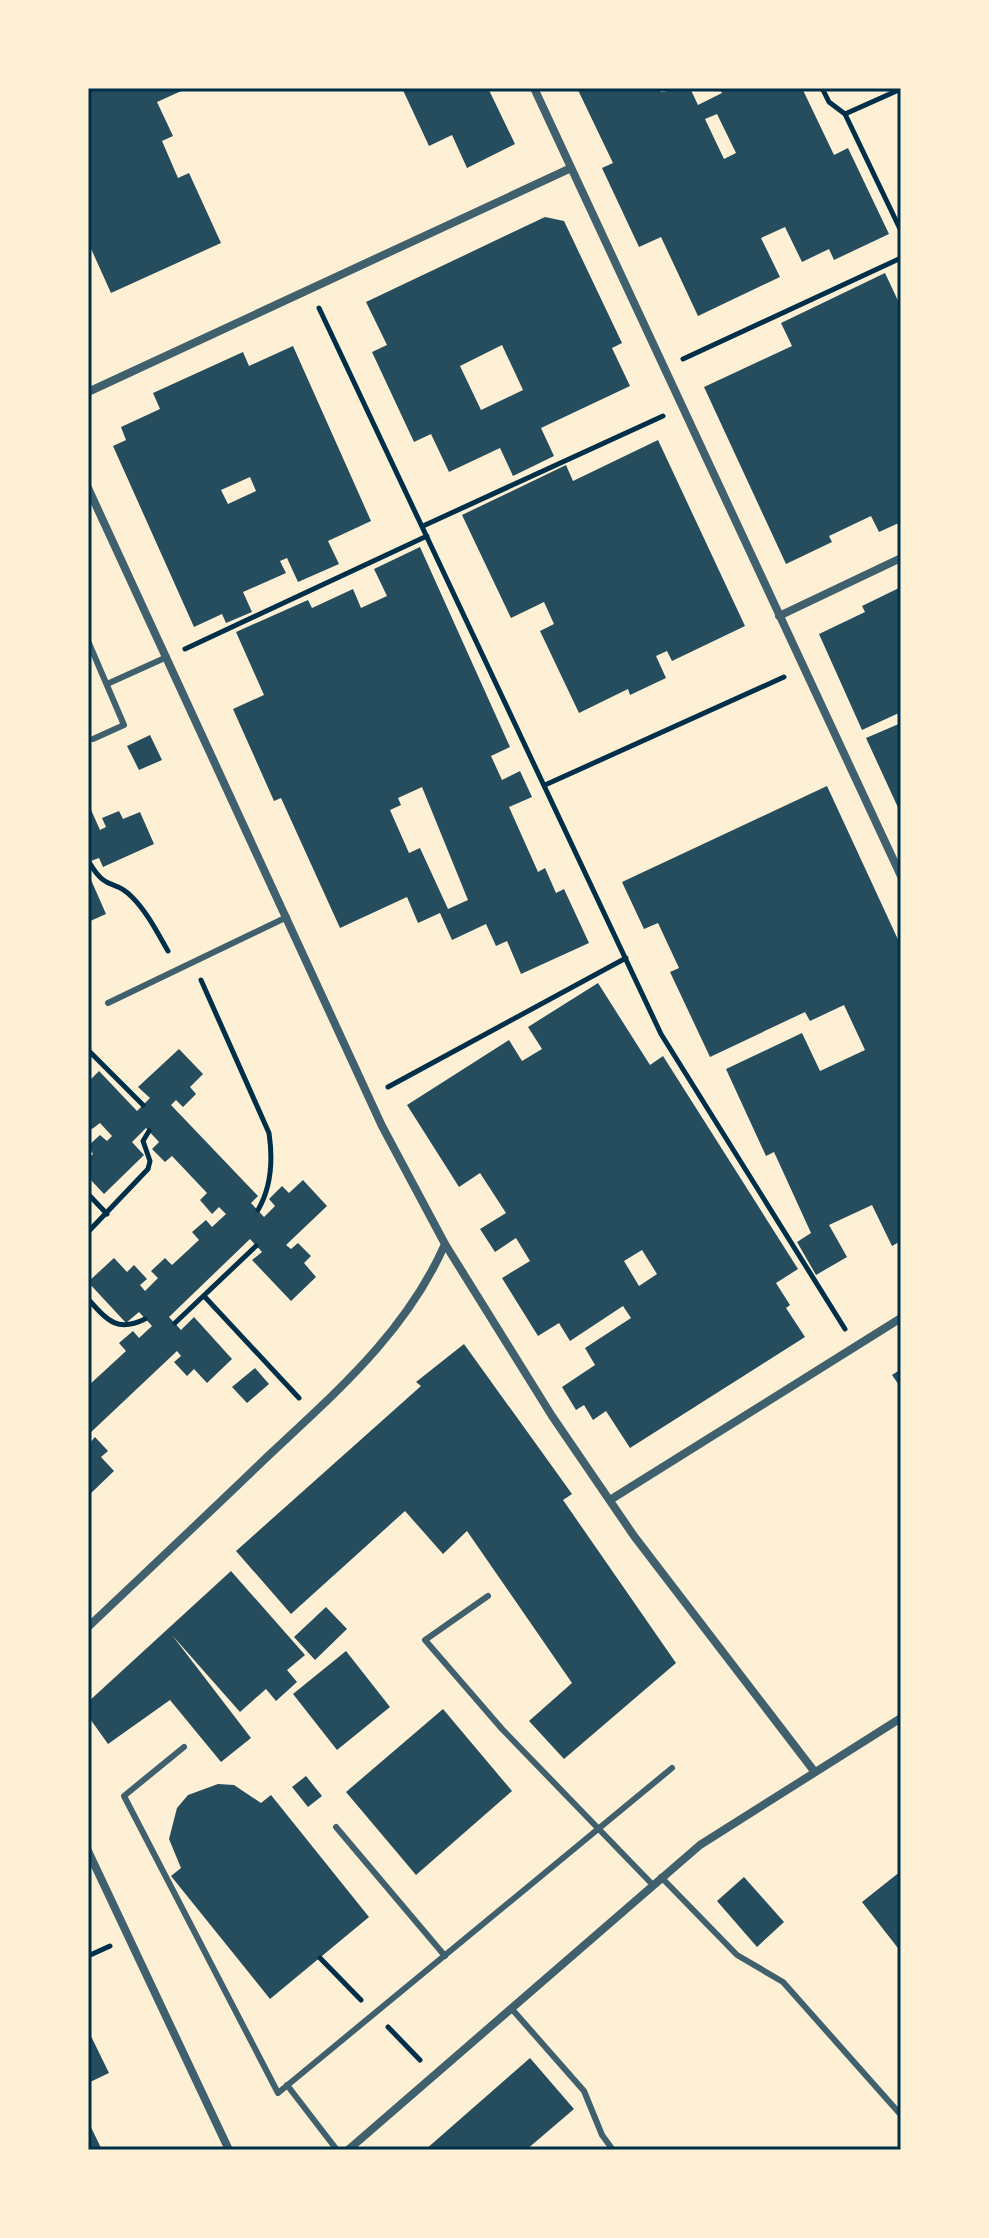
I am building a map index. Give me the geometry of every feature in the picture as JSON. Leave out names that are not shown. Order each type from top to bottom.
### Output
[{"type":"street","points":[[534,88],[901,876]]},
{"type":"street","points":[[88,392],[571,168]]},
{"type":"street","points":[[88,488],[369,1097],[445,1244],[552,1416],[610,1500],[814,1771]]},
{"type":"street","points":[[779,616],[901,558]]},
{"type":"street","points":[[88,1627],[365,1365],[409,1312],[429,1280],[445,1244]]},
{"type":"street","points":[[610,1500],[901,1318]]},
{"type":"street","points":[[348,2150],[652,1884],[729,1823],[901,1718]]},
{"type":"street","points":[[88,1851],[229,2150]]},
{"type":"lane","points":[[88,641],[124,725],[93,739]]},
{"type":"lane","points":[[107,684],[167,657]]},
{"type":"lane","points":[[108,1003],[287,917]]},
{"type":"lane","points":[[488,1596],[425,1640],[502,1729],[652,1884]]},
{"type":"lane","points":[[184,1747],[124,1796],[278,2093],[672,1768]]},
{"type":"lane","points":[[336,1827],[445,1956]]},
{"type":"lane","points":[[661,1877],[737,1955],[783,1982],[901,2115]]},
{"type":"lane","points":[[511,2008],[584,2091],[602,2135],[613,2150]]},
{"type":"lane","points":[[287,2085],[337,2150]]},
{"type":"path","points":[[822,88],[829,102],[845,114],[901,231]]},
{"type":"path","points":[[845,114],[901,89]]},
{"type":"path","points":[[664,368],[901,258]]},
{"type":"path","points":[[311,289],[661,1034],[856,1347]]},
{"type":"path","points":[[423,526],[683,407]]},
{"type":"path","points":[[167,657],[427,536]]},
{"type":"path","points":[[545,785],[803,668]]},
{"type":"path","points":[[89,862],[102,883],[129,893],[142,907],[179,968]]},
{"type":"path","points":[[369,1097],[626,958]]},
{"type":"path","points":[[193,962],[269,1133],[273,1156],[268,1187],[258,1210]]},
{"type":"path","points":[[88,1050],[143,1105]]},
{"type":"path","points":[[88,1232],[148,1169],[150,1161],[143,1141],[149,1131]]},
{"type":"path","points":[[88,1194],[107,1214]]},
{"type":"path","points":[[175,1323],[256,1246]]},
{"type":"path","points":[[204,1296],[314,1413]]},
{"type":"path","points":[[88,1299],[113,1325],[127,1327],[145,1319]]},
{"type":"building","points":[[188,88],[157,102],[173,136],[162,141],[178,178],[189,173],[221,243],[111,293],[88,242],[88,90]]},
{"type":"building","points":[[402,88],[488,88],[515,144],[467,168],[452,135],[429,146]]},
{"type":"building","points":[[577,88],[659,88],[661,92],[690,88],[698,105],[722,93],[719,88],[802,88],[834,155],[848,148],[889,234],[834,260],[829,249],[802,262],[785,227],[761,238],[780,277],[698,316],[661,237],[639,247],[602,168],[613,163]],"holes":[[[717,114],[736,153],[724,159],[705,119]]]},
{"type":"building","points":[[545,217],[564,221],[622,343],[612,348],[630,386],[541,428],[554,456],[513,476],[500,448],[449,472],[431,434],[414,442],[372,352],[387,345],[366,302]],"holes":[[[502,345],[523,390],[481,410],[460,366]]]},
{"type":"building","points":[[885,273],[901,307],[901,522],[879,532],[871,516],[829,536],[832,542],[786,564],[704,387],[792,346],[781,323]]},
{"type":"building","points":[[293,346],[371,521],[328,541],[339,564],[298,582],[287,558],[280,561],[286,573],[243,592],[252,612],[226,623],[222,614],[194,627],[113,446],[126,440],[121,427],[160,409],[153,393],[243,352],[249,366]],"holes":[[[250,477],[256,491],[228,504],[221,490]]]},
{"type":"building","points":[[658,440],[745,626],[672,661],[667,651],[656,656],[666,678],[630,695],[628,689],[579,713],[540,631],[554,624],[544,602],[511,618],[462,515],[566,465],[573,481]]},
{"type":"building","points":[[420,547],[510,747],[491,756],[502,780],[520,771],[532,797],[509,807],[538,872],[545,868],[556,893],[564,889],[589,943],[521,974],[507,941],[496,946],[486,924],[452,940],[440,913],[418,923],[407,897],[340,928],[281,798],[274,801],[233,709],[264,695],[236,632],[308,600],[312,608],[353,589],[361,608],[387,596],[374,569]],"holes":[[[422,787],[468,900],[448,909],[420,848],[409,853],[390,810],[401,805],[398,798]]]},
{"type":"building","points":[[901,587],[901,712],[862,730],[819,634],[865,612],[862,606]]},
{"type":"building","points":[[901,723],[901,814],[866,738]]},
{"type":"building","points":[[150,735],[162,760],[139,770],[127,746]]},
{"type":"building","points":[[827,786],[901,946],[901,978],[898,980],[901,987],[901,1241],[892,1246],[872,1205],[829,1225],[847,1257],[816,1275],[797,1242],[811,1233],[774,1152],[766,1156],[726,1069],[802,1033],[820,1071],[865,1050],[844,1005],[810,1021],[805,1012],[710,1057],[670,972],[679,968],[658,923],[644,929],[622,882]]},
{"type":"building","points":[[88,803],[100,830],[106,827],[102,818],[119,811],[123,819],[140,812],[154,844],[103,867],[99,858],[88,862]]},
{"type":"building","points":[[88,873],[106,914],[88,922]]},
{"type":"building","points":[[598,983],[650,1065],[663,1056],[798,1269],[776,1283],[790,1305],[786,1308],[805,1337],[630,1448],[606,1411],[593,1420],[584,1405],[576,1410],[562,1387],[595,1365],[585,1348],[631,1318],[623,1306],[570,1341],[559,1323],[538,1336],[502,1278],[530,1261],[516,1238],[495,1252],[480,1229],[506,1213],[480,1173],[459,1187],[407,1105],[509,1040],[522,1061],[542,1049],[528,1027]],"holes":[[[642,1250],[657,1274],[639,1286],[624,1261]]]},
{"type":"building","points":[[179,1049],[203,1074],[190,1087],[196,1094],[183,1107],[176,1100],[171,1105],[258,1196],[251,1203],[264,1217],[275,1206],[269,1199],[282,1186],[289,1193],[303,1180],[327,1206],[286,1245],[291,1249],[298,1243],[311,1256],[304,1263],[316,1277],[291,1301],[252,1260],[262,1252],[250,1239],[169,1317],[181,1330],[194,1317],[232,1359],[207,1383],[194,1369],[187,1376],[174,1362],[181,1356],[177,1351],[88,1435],[88,1386],[126,1351],[119,1343],[133,1331],[139,1338],[152,1326],[139,1312],[126,1323],[88,1282],[114,1258],[127,1272],[134,1265],[147,1279],[140,1285],[145,1291],[158,1278],[151,1271],[165,1258],[172,1265],[199,1240],[192,1232],[206,1220],[212,1227],[226,1214],[219,1207],[212,1214],[200,1200],[207,1193],[172,1156],[165,1162],[152,1149],[159,1142],[146,1128],[132,1142],[144,1155],[104,1194],[88,1177],[88,1159],[93,1154],[88,1146],[100,1135],[107,1141],[112,1136],[100,1123],[92,1129],[88,1125],[88,1082],[99,1071],[137,1111],[150,1098],[138,1087]]},
{"type":"building","points":[[464,1344],[572,1494],[563,1500],[676,1663],[564,1759],[529,1721],[572,1683],[467,1531],[443,1554],[405,1511],[291,1614],[236,1551],[421,1386],[416,1382]]},
{"type":"building","points":[[255,1368],[269,1384],[247,1403],[232,1387]]},
{"type":"building","points":[[901,1369],[901,1388],[892,1375]]},
{"type":"building","points":[[95,1437],[108,1451],[101,1457],[114,1471],[88,1496],[88,1445]]},
{"type":"building","points":[[231,1571],[305,1655],[287,1670],[297,1682],[276,1701],[266,1689],[240,1712],[172,1635],[251,1738],[221,1762],[170,1700],[108,1744],[88,1716],[88,1702]]},
{"type":"building","points":[[326,1607],[347,1629],[315,1660],[294,1637]]},
{"type":"building","points":[[346,1651],[390,1707],[337,1750],[293,1694]]},
{"type":"building","points":[[443,1709],[512,1791],[416,1875],[346,1792]]},
{"type":"building","points":[[306,1776],[322,1796],[308,1807],[292,1787]]},
{"type":"building","points":[[218,1784],[234,1785],[261,1803],[271,1795],[369,1917],[270,1999],[171,1876],[181,1868],[169,1839],[177,1808],[188,1795]]},
{"type":"building","points":[[901,1871],[901,1952],[862,1902]]},
{"type":"building","points":[[744,1877],[784,1922],[757,1947],[717,1901]]},
{"type":"building","points":[[88,2030],[109,2073],[88,2083]]},
{"type":"building","points":[[530,2058],[574,2109],[526,2150],[425,2150]]},
{"type":"building","points":[[88,2121],[102,2150],[88,2150]]}]
